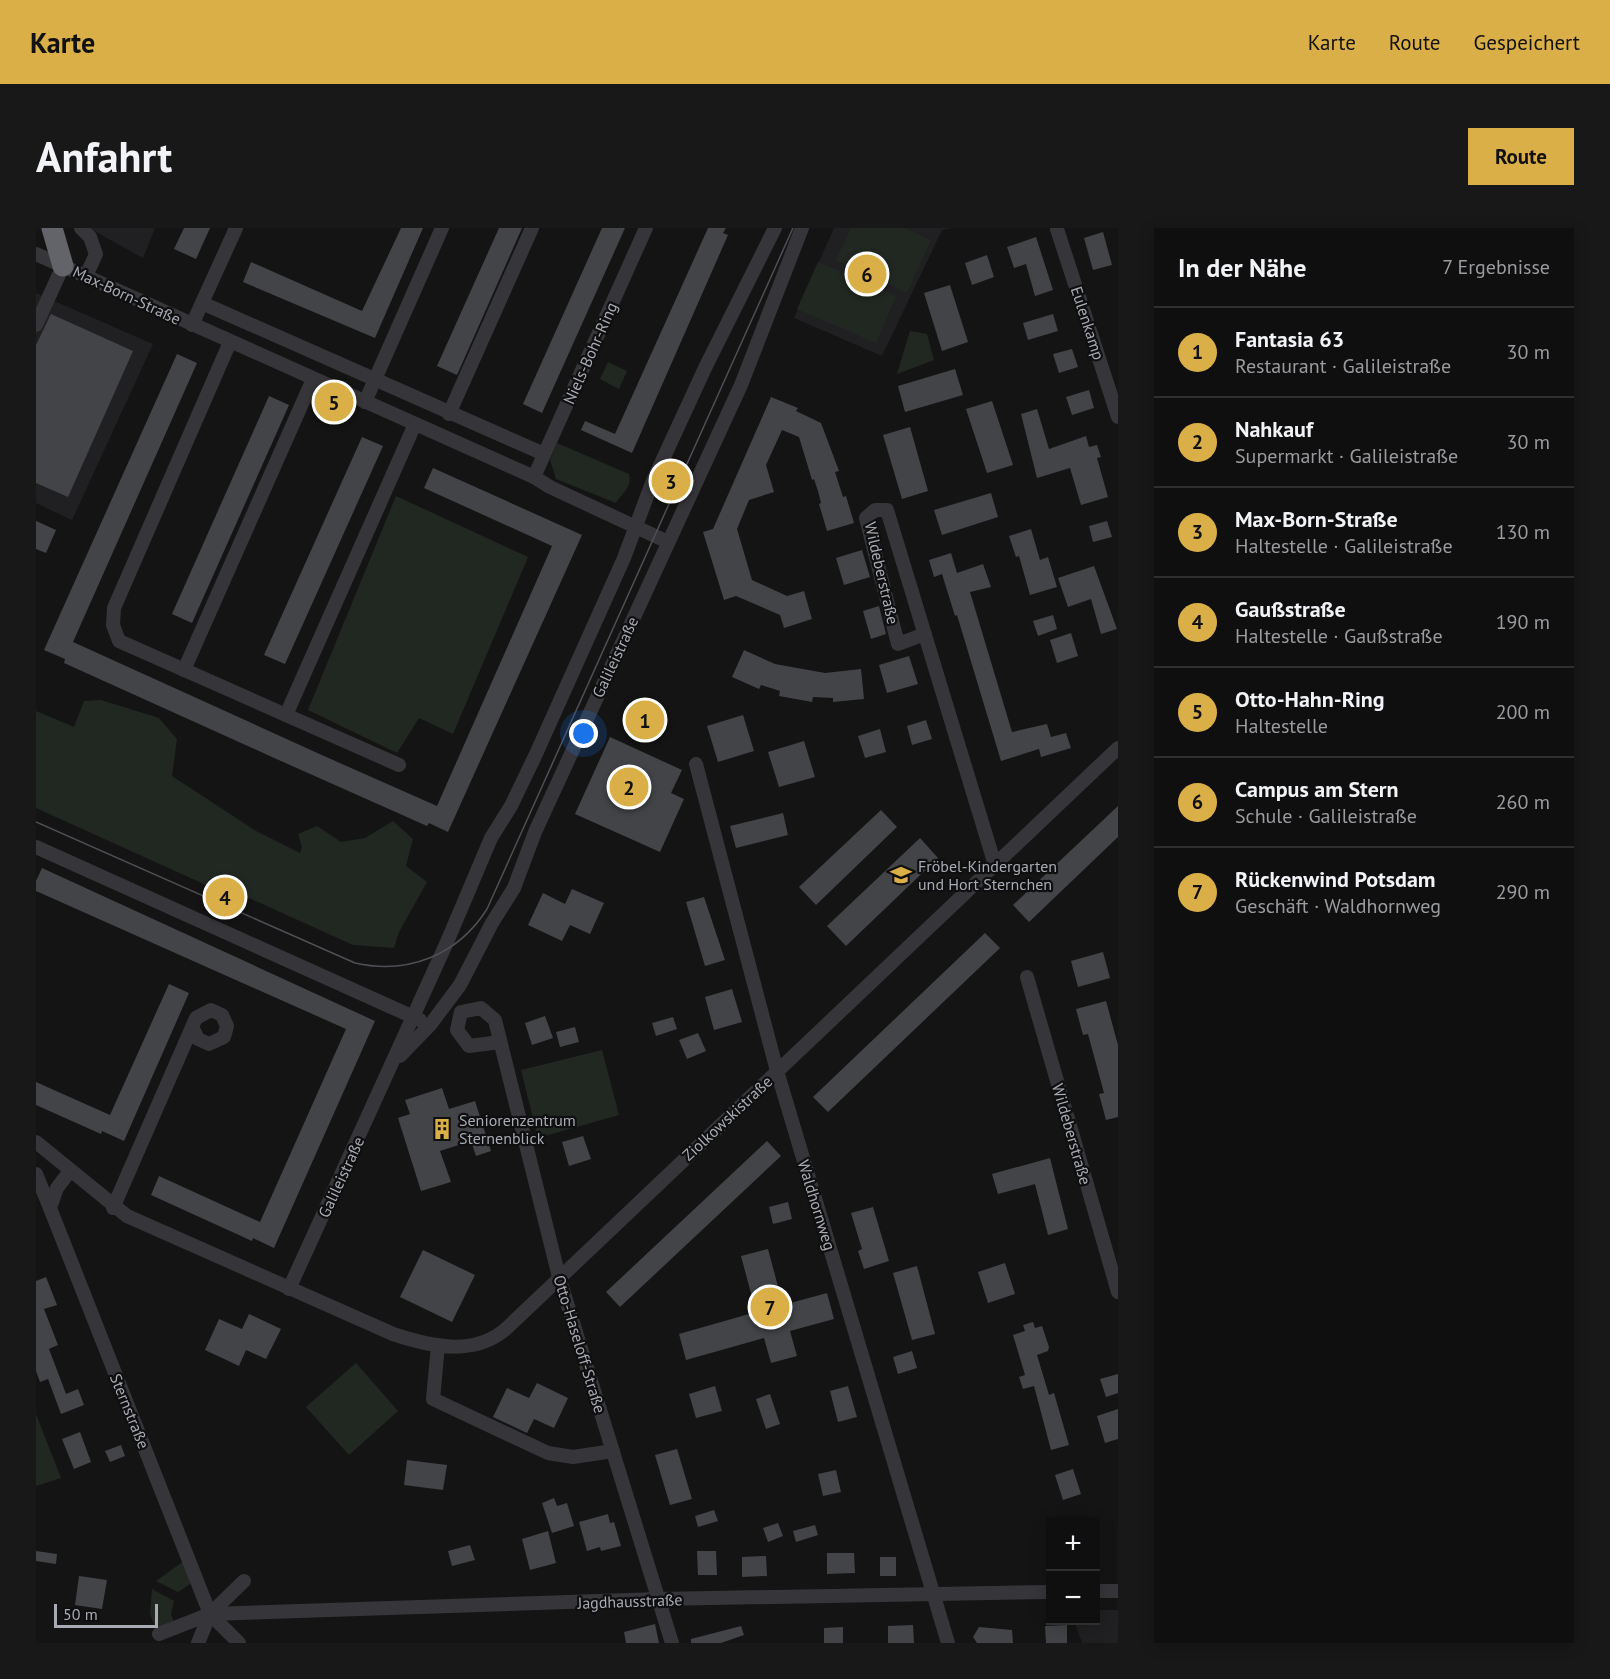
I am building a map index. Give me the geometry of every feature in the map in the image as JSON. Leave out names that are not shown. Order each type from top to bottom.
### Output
[{"type":"highway","points":[[52,228],[63,266]]},
{"type":"street","points":[[81,228],[90,237],[96,254],[86,276]]},
{"type":"street","name":"Max-Born-Straße","points":[[192,325],[236,228]]},
{"type":"street","points":[[364,402],[442,228]]},
{"type":"street","points":[[449,414],[532,228]]},
{"type":"street","name":"Niels-Bohr-Ring","points":[[534,477],[646,228]]},
{"type":"street","name":"Galileistraße","points":[[289,1289],[414,1017],[473,885],[491,838],[511,806],[541,743],[715,346],[776,228]]},
{"type":"street","name":"Galileistraße","points":[[392,1064],[430,1025],[460,985],[492,923],[514,888],[535,832],[741,385],[802,228]]},
{"type":"street","name":"Eulenkamp","points":[[1057,229],[1118,417]]},
{"type":"street","name":"Max-Born-Straße","points":[[36,254],[534,477],[550,487],[668,542]]},
{"type":"street","name":"Max-Born-Straße","points":[[36,325],[63,266]]},
{"type":"street","name":"Max-Born-Straße","points":[[202,303],[544,454]]},
{"type":"street","points":[[230,342],[114,608],[113,625],[118,641],[399,765]]},
{"type":"street","points":[[184,670],[313,379]]},
{"type":"street","points":[[286,715],[415,424]]},
{"type":"street","name":"Wildeberstraße","points":[[925,634],[898,644],[866,518],[875,510],[887,510],[925,634],[995,865]]},
{"type":"street","name":"Ziolkowskistraße","points":[[36,1142],[113,1208],[289,1289],[393,1334],[438,1346],[465,1347],[484,1344],[497,1338],[1118,748]]},
{"type":"street","name":"Waldhornweg","points":[[696,764],[777,1071],[948,1643]]},
{"type":"street","points":[[36,847],[430,1025]]},
{"type":"street","name":"Wildeberstraße","points":[[1027,977],[1118,1292]]},
{"type":"street","points":[[113,1208],[193,1029]]},
{"type":"street","name":"Otto-Haseloff-Straße","points":[[500,1042],[559,1277],[672,1643]]},
{"type":"street","points":[[50,1208],[57,1188],[70,1171]]},
{"type":"street","name":"Sternstraße","points":[[36,1174],[210,1614]]},
{"type":"street","points":[[438,1346],[433,1399],[548,1453],[573,1457],[613,1451]]},
{"type":"street","points":[[159,1634],[210,1614],[244,1581]]},
{"type":"street","points":[[1100,1591],[1118,1591]]},
{"type":"street","name":"Jagdhausstraße","points":[[210,1614],[658,1599],[1046,1592]]},
{"type":"street","points":[[198,1643],[210,1614]]},
{"type":"street","points":[[210,1614],[239,1643]]},
{"type":"shaded area","points":[[89,228],[155,228],[143,258]]},
{"type":"shaded area","points":[[834,228],[952,228],[942,230],[882,356],[794,318]]},
{"type":"shaded area","points":[[851,228],[905,228],[931,240],[907,293],[836,260]]},
{"type":"shaded area","points":[[818,262],[896,296],[876,343],[797,309]]},
{"type":"shaded area","points":[[36,293],[153,344],[72,520],[36,503]]},
{"type":"shaded area","points":[[910,331],[927,334],[934,360],[897,374]]},
{"type":"shaded area","points":[[608,362],[627,371],[619,389],[600,379]]},
{"type":"shaded area","points":[[557,443],[629,474],[628,487],[616,503],[556,479],[550,460]]},
{"type":"shaded area","points":[[396,496],[528,557],[453,734],[419,718],[397,753],[308,710]]},
{"type":"shaded area","points":[[101,700],[159,718],[177,739],[172,776],[256,831],[300,853],[302,847],[298,834],[317,826],[341,842],[365,838],[393,821],[413,839],[406,866],[427,882],[399,932],[394,948],[353,945],[220,885],[217,890],[36,808],[36,711],[74,727],[84,701]]},
{"type":"shaded area","points":[[602,1050],[619,1115],[538,1138],[521,1070]]},
{"type":"shaded area","points":[[356,1363],[398,1411],[349,1455],[306,1407]]},
{"type":"shaded area","points":[[36,1414],[61,1478],[36,1486]]},
{"type":"shaded area","points":[[184,1561],[193,1582],[178,1592],[156,1581]]},
{"type":"shaded area","points":[[152,1589],[174,1601],[171,1614],[174,1623],[157,1632],[150,1614]]},
{"type":"shaded area","points":[[1100,1610],[1118,1610],[1118,1643],[1082,1643],[1075,1625],[1100,1625]]},
{"type":"building","points":[[184,228],[210,228],[196,259],[174,249]]},
{"type":"building","points":[[401,228],[423,228],[375,338],[243,282],[251,262],[362,311]]},
{"type":"building","points":[[499,228],[522,228],[457,375],[437,366]]},
{"type":"building","points":[[602,228],[625,228],[542,413],[523,404]]},
{"type":"building","points":[[708,228],[726,228],[723,233],[728,235],[632,453],[581,430],[585,421],[615,434]]},
{"type":"building","points":[[1103,232],[1112,265],[1093,270],[1084,238]]},
{"type":"building","points":[[1036,237],[1053,290],[1035,296],[1026,264],[1014,268],[1007,247]]},
{"type":"building","points":[[987,255],[994,277],[972,285],[965,263]]},
{"type":"building","points":[[950,285],[968,342],[942,351],[924,293]]},
{"type":"building","points":[[51,314],[133,351],[68,497],[36,483],[36,345]]},
{"type":"building","points":[[1053,314],[1058,331],[1028,340],[1023,323]]},
{"type":"building","points":[[1072,349],[1078,367],[1059,373],[1053,354]]},
{"type":"building","points":[[177,354],[197,363],[73,642],[324,756],[437,806],[552,546],[424,488],[433,468],[582,535],[448,832],[429,823],[427,826],[272,757],[64,663],[65,659],[44,650]]},
{"type":"building","points":[[955,369],[963,395],[905,412],[898,386]]},
{"type":"building","points":[[1089,390],[1094,408],[1072,415],[1066,397]]},
{"type":"building","points":[[269,396],[289,405],[192,623],[172,614]]},
{"type":"building","points":[[771,397],[798,408],[796,411],[821,423],[839,471],[835,472],[843,497],[846,496],[854,523],[827,531],[819,504],[821,503],[818,491],[814,479],[812,480],[799,437],[782,430],[766,465],[774,492],[749,500],[737,529],[752,580],[787,596],[804,591],[812,619],[784,628],[780,615],[736,596],[724,600],[703,532],[713,529]]},
{"type":"building","points":[[992,401],[1013,465],[987,473],[966,409]]},
{"type":"building","points":[[1037,409],[1049,449],[1086,436],[1089,447],[1097,445],[1101,457],[1097,458],[1108,497],[1081,505],[1070,468],[1037,478],[1021,414]]},
{"type":"building","points":[[910,427],[928,491],[902,499],[883,435]]},
{"type":"building","points":[[362,437],[383,446],[285,664],[264,655]]},
{"type":"building","points":[[991,493],[998,517],[942,535],[934,510]]},
{"type":"building","points":[[36,521],[56,530],[46,553],[36,549]]},
{"type":"building","points":[[1107,521],[1112,537],[1093,542],[1089,526]]},
{"type":"building","points":[[1031,529],[1040,560],[1048,557],[1057,587],[1030,595],[1019,556],[1016,557],[1009,536]]},
{"type":"building","points":[[862,550],[870,577],[844,585],[836,558]]},
{"type":"building","points":[[951,553],[957,573],[983,564],[991,587],[970,592],[1012,732],[1047,724],[1051,737],[1066,733],[1071,748],[1041,757],[1039,749],[1001,761],[957,615],[955,616],[942,574],[934,577],[929,560]]},
{"type":"building","points":[[1094,566],[1117,629],[1101,634],[1091,599],[1068,607],[1058,578]]},
{"type":"building","points":[[879,606],[886,634],[871,639],[863,611]]},
{"type":"building","points":[[1053,615],[1057,629],[1038,636],[1033,621]]},
{"type":"building","points":[[1071,633],[1078,656],[1057,663],[1050,640]]},
{"type":"building","points":[[744,650],[775,664],[825,673],[861,669],[864,699],[833,702],[833,698],[813,697],[812,702],[779,696],[780,691],[761,685],[759,689],[732,677]]},
{"type":"building","points":[[909,656],[918,684],[887,693],[879,665]]},
{"type":"building","points":[[743,715],[754,751],[718,762],[707,726]]},
{"type":"building","points":[[926,720],[932,739],[912,745],[907,726]]},
{"type":"building","points":[[880,729],[886,752],[865,758],[858,736]]},
{"type":"building","points":[[610,737],[682,770],[671,793],[684,799],[660,852],[575,814]]},
{"type":"building","points":[[804,741],[815,777],[779,787],[768,752]]},
{"type":"building","points":[[1118,806],[1118,837],[1029,922],[1013,905]]},
{"type":"building","points":[[881,810],[897,827],[816,905],[799,887]]},
{"type":"building","points":[[783,813],[788,835],[736,848],[730,826]]},
{"type":"building","points":[[920,838],[938,858],[846,946],[827,926]]},
{"type":"building","points":[[42,868],[375,1021],[274,1248],[253,1238],[252,1241],[151,1195],[159,1176],[260,1222],[346,1029],[36,891],[36,881]]},
{"type":"building","points":[[572,889],[604,903],[590,934],[570,925],[562,941],[528,925],[543,893],[565,904]]},
{"type":"building","points":[[704,897],[725,960],[705,966],[686,902]]},
{"type":"building","points":[[985,933],[1000,948],[828,1112],[813,1097]]},
{"type":"building","points":[[1103,952],[1110,978],[1078,987],[1071,961]]},
{"type":"building","points":[[169,984],[189,993],[124,1141],[102,1131],[101,1134],[36,1105],[36,1082],[110,1115]]},
{"type":"building","points":[[732,989],[742,1022],[714,1030],[705,997]]},
{"type":"building","points":[[1106,1001],[1118,1045],[1118,1117],[1106,1120],[1099,1094],[1104,1093],[1088,1034],[1083,1035],[1076,1009]]},
{"type":"building","points":[[545,1016],[553,1038],[532,1045],[525,1023]]},
{"type":"building","points":[[673,1017],[677,1029],[656,1036],[652,1023]]},
{"type":"building","points":[[575,1027],[579,1042],[560,1047],[556,1032]]},
{"type":"building","points":[[698,1033],[706,1051],[687,1059],[679,1040]]},
{"type":"building","name":"Seniorenzentrum Sternenblick","points":[[442,1088],[449,1109],[475,1101],[491,1151],[476,1156],[471,1141],[440,1151],[451,1182],[421,1191],[398,1118],[410,1114],[405,1100]]},
{"type":"building","points":[[583,1136],[591,1159],[569,1166],[562,1142]]},
{"type":"building","points":[[767,1141],[781,1156],[620,1307],[606,1292]]},
{"type":"building","points":[[1050,1158],[1068,1229],[1048,1235],[1035,1184],[998,1194],[992,1174]]},
{"type":"building","points":[[788,1202],[792,1219],[773,1224],[769,1207]]},
{"type":"building","points":[[873,1207],[889,1261],[864,1269],[858,1251],[862,1249],[851,1213]]},
{"type":"building","points":[[768,1249],[783,1305],[827,1293],[834,1319],[790,1331],[797,1356],[771,1363],[764,1338],[686,1360],[679,1334],[756,1312],[741,1256]]},
{"type":"building","points":[[423,1250],[475,1275],[452,1322],[400,1297]]},
{"type":"building","points":[[1005,1263],[1015,1294],[988,1303],[978,1272]]},
{"type":"building","points":[[917,1266],[935,1334],[912,1340],[893,1273]]},
{"type":"building","points":[[46,1277],[57,1305],[44,1309],[58,1345],[49,1349],[66,1394],[78,1389],[84,1405],[61,1414],[48,1379],[40,1382],[36,1371],[36,1281]]},
{"type":"building","points":[[249,1314],[281,1329],[266,1359],[246,1350],[239,1366],[205,1350],[219,1319],[242,1329]]},
{"type":"building","points":[[1033,1322],[1035,1328],[1042,1326],[1049,1347],[1048,1351],[1037,1355],[1049,1395],[1054,1393],[1069,1445],[1051,1450],[1034,1386],[1023,1389],[1019,1377],[1025,1375],[1013,1335],[1025,1331],[1023,1325]]},
{"type":"building","points":[[912,1351],[917,1368],[898,1374],[893,1357]]},
{"type":"building","points":[[1118,1374],[1118,1393],[1106,1397],[1100,1379]]},
{"type":"building","points":[[537,1383],[568,1398],[554,1428],[534,1419],[527,1433],[493,1417],[507,1388],[529,1398]]},
{"type":"building","points":[[715,1386],[722,1411],[696,1418],[689,1394]]},
{"type":"building","points":[[848,1386],[857,1417],[838,1422],[830,1391]]},
{"type":"building","points":[[770,1394],[780,1424],[766,1429],[756,1399]]},
{"type":"building","points":[[1118,1409],[1118,1439],[1105,1443],[1097,1416]]},
{"type":"building","points":[[80,1432],[91,1462],[74,1469],[62,1439]]},
{"type":"building","points":[[121,1445],[125,1456],[110,1462],[105,1451]]},
{"type":"building","points":[[677,1449],[692,1499],[670,1505],[655,1455]]},
{"type":"building","points":[[407,1460],[447,1465],[443,1490],[404,1485]]},
{"type":"building","points":[[1073,1469],[1081,1494],[1063,1500],[1055,1475]]},
{"type":"building","points":[[836,1470],[841,1492],[823,1496],[818,1474]]},
{"type":"building","points":[[554,1498],[557,1506],[567,1503],[574,1526],[552,1533],[542,1503]]},
{"type":"building","points":[[714,1510],[718,1521],[698,1527],[695,1516]]},
{"type":"building","points":[[608,1514],[610,1523],[614,1522],[621,1546],[601,1551],[600,1547],[587,1551],[579,1522]]},
{"type":"building","points":[[778,1523],[783,1536],[768,1542],[763,1528]]},
{"type":"building","points":[[815,1525],[818,1535],[796,1542],[793,1531]]},
{"type":"building","points":[[548,1531],[556,1563],[530,1570],[522,1539]]},
{"type":"building","points":[[470,1545],[475,1560],[452,1566],[448,1551]]},
{"type":"building","points":[[36,1551],[57,1554],[56,1564],[36,1561]]},
{"type":"building","points":[[697,1551],[716,1551],[717,1575],[698,1575]]},
{"type":"building","points":[[827,1553],[854,1553],[855,1573],[827,1574]]},
{"type":"building","points":[[766,1556],[767,1576],[742,1577],[742,1557]]},
{"type":"building","points":[[880,1557],[896,1557],[896,1576],[880,1576]]},
{"type":"building","points":[[79,1576],[107,1580],[102,1609],[75,1605]]},
{"type":"building","points":[[655,1624],[659,1643],[626,1643],[624,1632]]},
{"type":"building","points":[[913,1625],[914,1643],[888,1643],[888,1626]]},
{"type":"building","points":[[1067,1625],[1067,1643],[1046,1643],[1045,1626]]},
{"type":"building","points":[[741,1626],[744,1635],[721,1643],[691,1643],[691,1639]]},
{"type":"building","points":[[843,1627],[843,1643],[824,1643],[824,1628]]},
{"type":"building","points":[[979,1627],[1012,1630],[1013,1643],[977,1643],[973,1637]]},
{"type":"tram line","points":[[36,822],[355,963],[375,966],[412,963],[430,958],[462,939],[487,909],[793,228]]},
{"type":"place","name":"Campus am Stern","points":[[867,274]]},
{"type":"place","name":"Otto-Hahn-Ring","points":[[334,402]]},
{"type":"place","name":"Max-Born-Straße","points":[[671,481]]},
{"type":"place","name":"Fantasia 63","points":[[645,720]]},
{"type":"place","name":"Nahkauf","points":[[629,787]]},
{"type":"place","name":"Fröbel-Kindergarten und Hort Sternchen","points":[[901,875]]},
{"type":"place","name":"Gaußstraße","points":[[225,897]]},
{"type":"place","name":"Seniorenzentrum Sternenblick","points":[[442,1129]]},
{"type":"place","name":"Rückenwind Potsdam","points":[[770,1307]]}]
